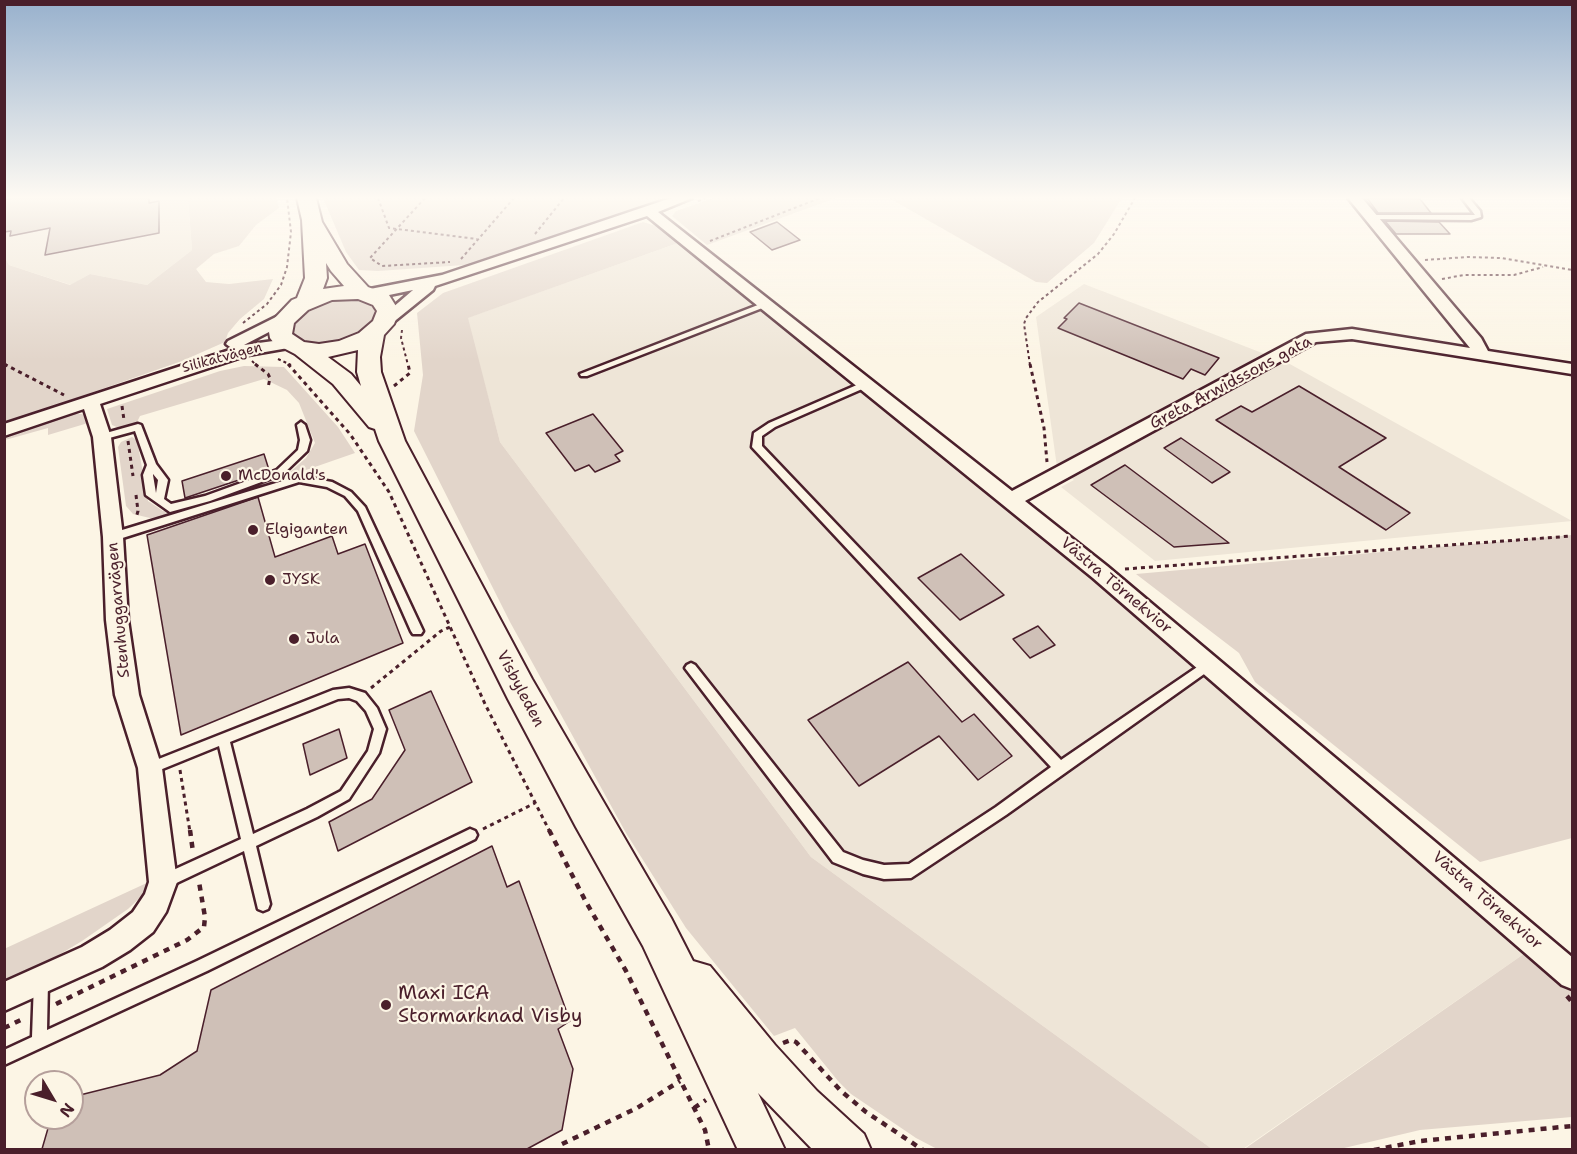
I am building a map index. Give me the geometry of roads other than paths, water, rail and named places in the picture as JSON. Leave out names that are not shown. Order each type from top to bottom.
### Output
[{"type":"main road","points":[[307,302],[316,278],[314,252]]},
{"type":"main road","points":[[330,252],[339,267],[365,293],[386,305],[388,325],[344,347],[319,351],[296,347],[280,332],[286,317],[307,302],[329,294],[365,293]]},
{"type":"main road","name":"Visbyleden","points":[[388,325],[368,357],[369,372],[392,441]]},
{"type":"main road","name":"Visbyleden","points":[[296,347],[342,379],[370,410],[392,441],[520,689],[657,932],[762,1149]]},
{"type":"main road","name":"Visbyleden","points":[[657,932],[759,1061],[801,1107],[848,1149]]},
{"type":"street","points":[[365,293],[445,279],[526,252]]},
{"type":"street","name":"Västra Törnekvior","points":[[699,252],[1012,500],[1210,664],[1572,975]]},
{"type":"street","points":[[1399,252],[1475,341],[1481,354]]},
{"type":"street","points":[[388,325],[412,297],[445,279]]},
{"type":"street","name":"Silikatvägen","points":[[173,372],[286,317]]},
{"type":"street","name":"Greta Arwidssons gata","points":[[1012,500],[1312,338],[1352,334],[1572,369]]},
{"type":"street","name":"Silikatvägen","points":[[173,372],[256,347],[296,347]]},
{"type":"street","points":[[4,430],[173,372]]},
{"type":"street","name":"Stenhuggarvägen","points":[[4,997],[92,957],[120,940],[143,922],[156,902],[163,882],[150,768],[127,695],[117,620],[122,534],[102,437],[84,403]]},
{"type":"lane","points":[[584,374],[766,305]]},
{"type":"lane","points":[[866,384],[772,425],[757,435],[757,447],[1060,768]]},
{"type":"lane","points":[[152,465],[148,475],[151,495],[170,508],[182,507],[280,472],[302,451],[304,440],[301,425]]},
{"type":"lane","points":[[102,437],[138,427],[152,465],[163,480],[159,500]]},
{"type":"lane","points":[[122,534],[299,479],[329,484],[348,494],[362,509],[417,631]]},
{"type":"lane","points":[[691,668],[838,857],[884,872],[911,871],[964,837],[1210,664]]},
{"type":"lane","points":[[150,768],[337,694],[349,693],[361,697],[371,708],[380,729],[373,753],[358,779],[345,795],[163,882]]},
{"type":"lane","points":[[223,738],[263,904]]},
{"type":"lane","points":[[4,1058],[202,966],[470,835]]},
{"type":"lane","points":[[39,1042],[41,980]]},
{"type":"place","name":"McDonald's","points":[[226,476]]},
{"type":"place","name":"Elgiganten","points":[[253,530]]},
{"type":"place","name":"JYSK","points":[[270,580]]},
{"type":"place","name":"Jula","points":[[294,639]]},
{"type":"place","name":"Maxi ICA Stormarknad Visby","points":[[386,1005]]}]
